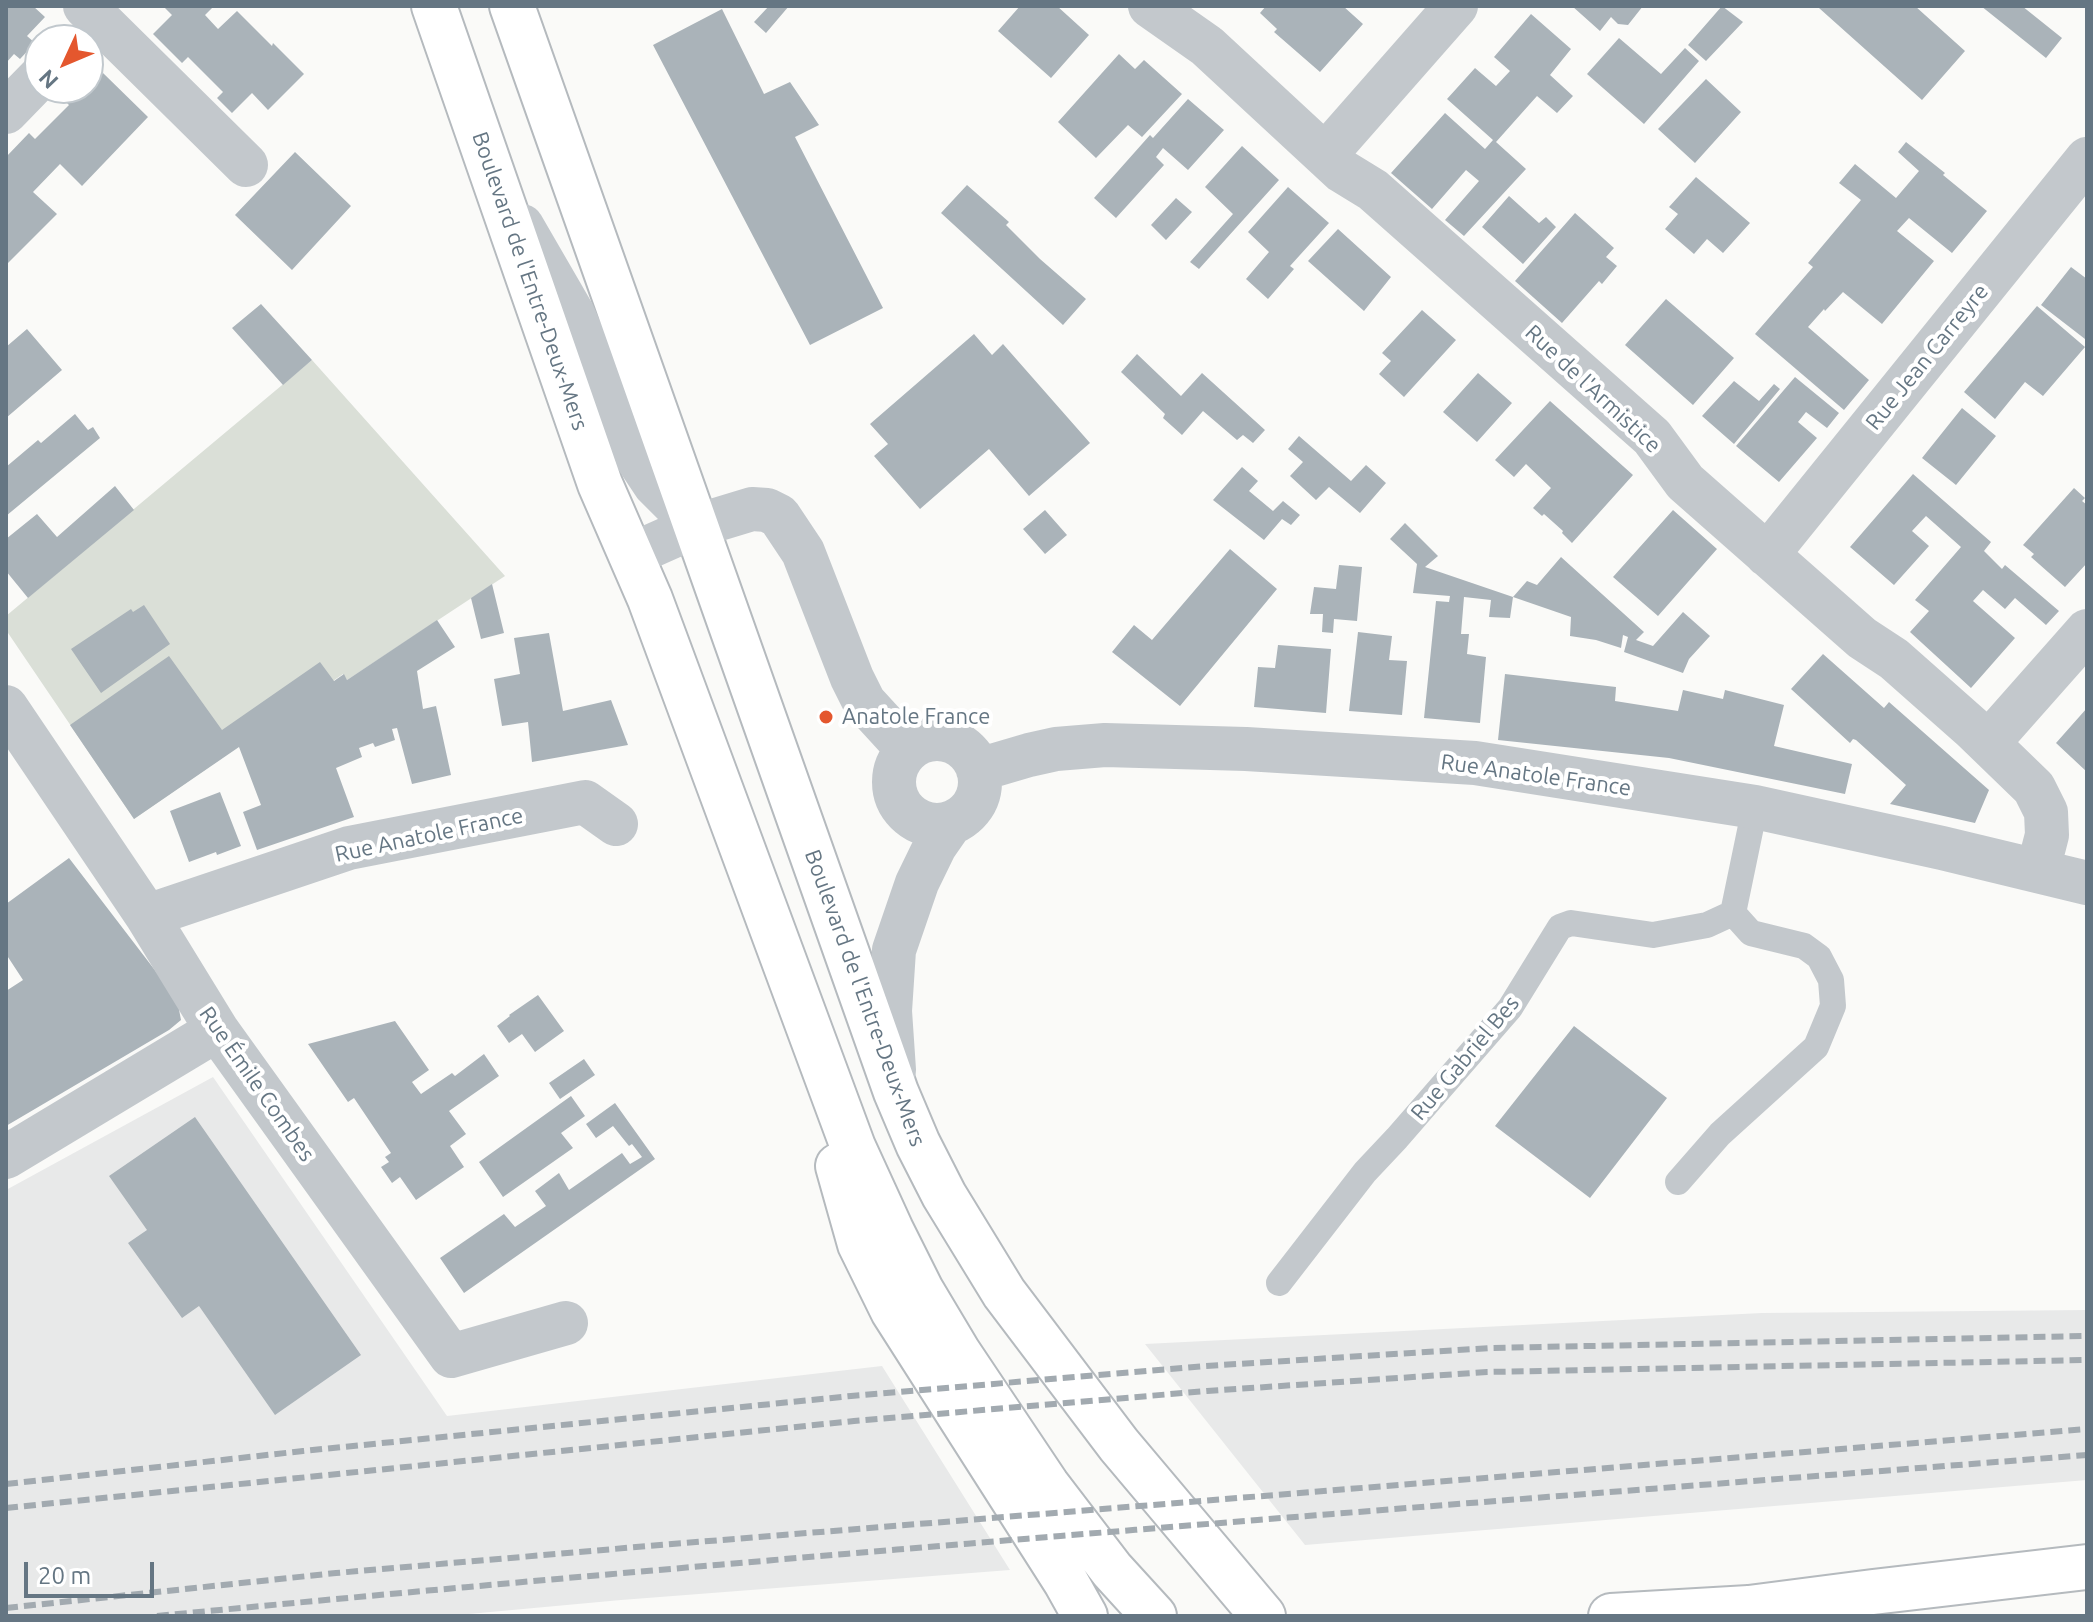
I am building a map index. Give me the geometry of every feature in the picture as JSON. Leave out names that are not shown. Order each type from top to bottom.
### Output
[{"type":"main road","name":"Boulevard de l'Entre-Deux-Mers","points":[[434,6],[600,484],[656,614],[853,1147],[921,1290],[958,1352],[1047,1485],[1112,1570],[1154,1616]]},
{"type":"main road","name":"Boulevard de l'Entre-Deux-Mers","points":[[512,6],[896,1092],[918,1144],[944,1195],[1004,1293],[1119,1445],[1263,1616]]},
{"type":"main road","points":[[822,1061],[837,1165],[860,1244],[893,1311],[1085,1616]]},
{"type":"main road","points":[[1611,1616],[1749,1608],[2087,1567]]},
{"type":"street","name":"Rue de l'Armistice","points":[[1150,6],[1207,46],[1342,171],[1373,190],[1652,437],[1685,482],[1862,638],[1894,659],[1988,743],[2034,788],[2046,812],[2047,835],[2038,870]]},
{"type":"street","points":[[1325,155],[1456,6]]},
{"type":"street","points":[[86,21],[246,165]]},
{"type":"street","points":[[6,112],[24,93]]},
{"type":"street","name":"Rue Jean Carreyre","points":[[1767,555],[2087,159]]},
{"type":"street","points":[[497,182],[573,314],[635,455],[655,485],[696,526]]},
{"type":"street","points":[[631,555],[696,526],[752,509],[767,510],[779,516],[803,552],[864,702],[908,750]]},
{"type":"street","points":[[1988,743],[2087,631]]},
{"type":"street","name":"Rue Émile Combes","points":[[6,707],[147,916],[217,1030],[451,1356],[566,1323]]},
{"type":"street","points":[[930,740],[954,743],[965,749],[978,770],[978,797],[972,808],[951,823],[936,826],[909,815],[895,790],[895,775],[900,761],[908,750],[930,740]]},
{"type":"street","name":"Rue Anatole France","points":[[978,770],[1043,752],[1105,745],[1246,749],[1475,763],[1755,807],[2087,883]]},
{"type":"street","name":"Rue Anatole France","points":[[147,916],[349,848],[585,802],[616,824]]},
{"type":"street","points":[[896,1092],[890,1011],[894,950],[917,883],[935,846],[951,823]]},
{"type":"street","points":[[6,1157],[217,1030]]},
{"type":"lane","points":[[1678,1182],[1720,1134],[1816,1047],[1833,1006],[1831,980],[1819,957],[1804,946],[1751,933],[1733,913],[1755,807]]},
{"type":"lane","name":"Rue Gabriel Bes","points":[[1279,1283],[1365,1172],[1510,1008],[1560,927],[1571,923],[1653,935],[1707,925],[1733,913]]},
{"type":"shaded area","points":[[312,360],[505,576],[347,680],[343,674],[134,819],[6,630],[6,616]]},
{"type":"shaded area","points":[[213,1077],[447,1416],[882,1366],[1010,1570],[447,1616],[6,1616],[6,1190]]},
{"type":"shaded area","points":[[2087,1310],[2087,1480],[1305,1545],[1145,1344],[1762,1313]]},
{"type":"building","points":[[6,6],[33,6],[45,17],[38,24],[24,24],[24,55],[20,59],[14,54],[6,63]]},
{"type":"building","points":[[163,6],[214,6],[205,15],[218,29],[237,11],[304,74],[268,110],[252,93],[232,113],[217,98],[223,92],[188,57],[182,63],[153,34],[172,15]]},
{"type":"building","points":[[769,6],[789,6],[766,33],[754,22]]},
{"type":"building","points":[[1020,6],[1057,6],[1089,35],[1051,78],[998,31]]},
{"type":"building","points":[[1266,6],[1343,6],[1363,24],[1320,72],[1274,32],[1277,29],[1260,13]]},
{"type":"building","points":[[1572,6],[1643,6],[1628,25],[1618,24],[1611,17],[1600,31]]},
{"type":"building","points":[[1722,6],[1743,22],[1706,61],[1688,45]]},
{"type":"building","points":[[1915,6],[1965,51],[1922,100],[1819,8]]},
{"type":"building","points":[[1981,6],[2022,6],[2062,38],[2046,58]]},
{"type":"building","points":[[722,9],[764,94],[790,82],[819,125],[795,137],[883,308],[810,345],[653,45]]},
{"type":"building","points":[[1531,14],[1571,49],[1550,75],[1573,96],[1557,113],[1537,96],[1496,142],[1526,169],[1464,236],[1445,220],[1479,181],[1466,170],[1432,209],[1391,173],[1445,113],[1485,149],[1493,140],[1447,99],[1475,68],[1496,86],[1510,71],[1494,57]]},
{"type":"building","points":[[1619,38],[1661,74],[1685,48],[1699,61],[1644,124],[1587,74]]},
{"type":"building","points":[[1119,54],[1135,69],[1144,60],[1182,94],[1142,137],[1128,125],[1096,158],[1058,122]]},
{"type":"building","points":[[104,74],[148,117],[82,186],[60,164],[33,192],[57,214],[6,265],[6,157],[29,133],[35,139],[69,105],[104,104]]},
{"type":"building","points":[[1706,79],[1741,112],[1695,163],[1658,129]]},
{"type":"building","points":[[1188,99],[1224,130],[1188,170],[1163,148],[1156,157],[1164,165],[1116,218],[1094,198],[1150,135],[1153,138]]},
{"type":"building","points":[[1906,142],[1987,211],[1952,253],[1909,218],[1897,231],[1934,261],[1882,324],[1843,292],[1808,327],[1869,380],[1844,410],[1755,334],[1813,267],[1808,263],[1861,200],[1839,183],[1855,164],[1896,198],[1919,171],[1898,152]]},
{"type":"building","points":[[1242,146],[1279,180],[1199,269],[1190,262],[1233,214],[1205,187]]},
{"type":"building","points":[[295,152],[351,206],[292,270],[235,215]]},
{"type":"building","points":[[1696,177],[1750,223],[1723,253],[1707,239],[1694,254],[1665,229],[1678,214],[1669,207]]},
{"type":"building","points":[[967,185],[1009,222],[1006,225],[1040,259],[1086,299],[1063,325],[941,213]]},
{"type":"building","points":[[1288,187],[1329,223],[1290,266],[1294,269],[1268,299],[1246,279],[1269,252],[1248,232]]},
{"type":"building","points":[[1509,196],[1539,223],[1546,217],[1556,227],[1523,264],[1482,227]]},
{"type":"building","points":[[1176,198],[1192,212],[1166,240],[1151,225]]},
{"type":"building","points":[[1575,213],[1614,248],[1606,257],[1617,266],[1602,284],[1599,281],[1562,323],[1515,281]]},
{"type":"building","points":[[1338,229],[1391,277],[1364,311],[1308,261]]},
{"type":"building","points":[[2071,267],[2087,279],[2085,339],[2041,305]]},
{"type":"building","points":[[1666,299],[1734,358],[1693,405],[1625,345]]},
{"type":"building","points":[[261,304],[312,360],[283,385],[232,328]]},
{"type":"building","points":[[2037,306],[2085,347],[2043,396],[2025,382],[1995,419],[1964,392]]},
{"type":"building","points":[[1422,310],[1456,340],[1404,397],[1379,374],[1391,361],[1382,353]]},
{"type":"building","points":[[27,329],[62,370],[6,418],[6,347]]},
{"type":"building","points":[[974,334],[992,355],[1003,344],[1090,443],[1029,496],[989,449],[920,509],[874,456],[888,444],[870,424]]},
{"type":"building","points":[[1137,354],[1181,396],[1202,373],[1265,430],[1253,443],[1243,435],[1237,440],[1203,411],[1182,435],[1121,372]]},
{"type":"building","points":[[1478,373],[1512,403],[1477,442],[1443,412]]},
{"type":"building","points":[[1795,377],[1839,413],[1827,428],[1806,412],[1798,422],[1817,438],[1779,482],[1736,446]]},
{"type":"building","points":[[1734,381],[1759,401],[1774,384],[1780,389],[1734,444],[1702,416]]},
{"type":"building","points":[[1550,401],[1633,475],[1572,543],[1563,531],[1533,508],[1551,488],[1526,464],[1514,477],[1495,460]]},
{"type":"building","points":[[1962,408],[1996,436],[1956,485],[1922,458]]},
{"type":"building","points":[[75,414],[88,430],[93,427],[100,438],[6,516],[6,467]]},
{"type":"building","points":[[1299,436],[1351,481],[1366,465],[1386,483],[1360,513],[1329,487],[1316,500],[1290,476],[1303,462],[1288,449]]},
{"type":"building","points":[[1242,467],[1258,481],[1249,491],[1273,511],[1283,501],[1300,515],[1291,525],[1282,519],[1264,540],[1213,500]]},
{"type":"building","points":[[1913,474],[1991,542],[1984,551],[2002,569],[2005,565],[2059,611],[2046,625],[2015,598],[2005,609],[1983,590],[1973,601],[2015,638],[1971,688],[1910,632],[1929,611],[1915,600],[1961,547],[1926,516],[1912,531],[1929,546],[1894,585],[1850,547]]},
{"type":"building","points":[[115,486],[134,510],[28,598],[6,571],[6,539],[37,514],[57,537]]},
{"type":"building","points":[[2074,488],[2085,498],[2082,501],[2087,505],[2087,563],[2065,587],[2031,557],[2034,554],[2023,545]]},
{"type":"building","points":[[1045,510],[1067,535],[1045,554],[1023,529]]},
{"type":"building","points":[[1673,510],[1717,549],[1658,616],[1613,577]]},
{"type":"building","points":[[1405,523],[1438,556],[1425,567],[1513,597],[1510,618],[1489,617],[1491,600],[1464,597],[1461,634],[1469,634],[1467,654],[1486,657],[1480,723],[1424,718],[1436,601],[1449,602],[1450,596],[1413,593],[1417,564],[1390,539]]},
{"type":"building","points":[[1230,549],[1277,589],[1180,706],[1112,652],[1134,625],[1152,640]]},
{"type":"building","points":[[1561,557],[1644,632],[1636,640],[1653,646],[1683,612],[1710,636],[1689,659],[1683,673],[1624,652],[1628,637],[1623,635],[1621,648],[1570,636],[1571,617],[1513,597],[1527,581],[1537,585]]},
{"type":"building","points":[[1339,565],[1362,567],[1357,621],[1334,619],[1333,633],[1322,632],[1323,614],[1310,614],[1314,587],[1336,589]]},
{"type":"building","points":[[492,584],[504,633],[481,639],[471,598]]},
{"type":"building","points":[[144,605],[170,644],[101,693],[71,649],[131,609],[133,612]]},
{"type":"building","points":[[437,620],[455,647],[417,671],[423,709],[436,706],[451,775],[412,784],[397,728],[392,729],[395,740],[375,747],[373,743],[359,748],[362,757],[336,768],[354,817],[257,850],[243,812],[261,805],[239,747],[134,819],[70,725],[169,656],[222,730],[320,662],[334,681],[344,674],[347,680]]},
{"type":"building","points":[[1358,632],[1392,636],[1389,660],[1407,661],[1402,715],[1349,711]]},
{"type":"building","points":[[549,633],[563,711],[611,700],[628,745],[532,762],[528,722],[502,726],[494,679],[520,674],[514,638]]},
{"type":"building","points":[[1278,645],[1331,649],[1326,713],[1254,707],[1258,667],[1275,668]]},
{"type":"building","points":[[1823,654],[1884,708],[1889,702],[1989,790],[1975,823],[1890,804],[1906,785],[1856,740],[1850,743],[1791,689]]},
{"type":"building","points":[[1505,674],[1616,687],[1615,701],[1678,711],[1683,690],[1723,699],[1725,690],[1784,705],[1774,746],[1852,764],[1845,794],[1669,758],[1498,740]]},
{"type":"building","points":[[2087,708],[2087,772],[2056,743]]},
{"type":"building","points":[[220,792],[241,846],[189,862],[170,811]]},
{"type":"building","points":[[69,858],[177,999],[181,1020],[6,1126],[6,991],[23,980],[6,954],[6,904]]},
{"type":"building","points":[[538,995],[564,1031],[535,1052],[522,1034],[509,1043],[497,1026]]},
{"type":"building","points":[[395,1021],[429,1070],[412,1082],[421,1094],[452,1073],[455,1076],[484,1054],[499,1076],[449,1111],[466,1134],[450,1146],[464,1167],[416,1200],[400,1177],[392,1183],[381,1167],[389,1162],[385,1157],[391,1153],[354,1098],[348,1102],[308,1044]]},
{"type":"building","points":[[1574,1026],[1667,1098],[1590,1198],[1495,1126]]},
{"type":"building","points":[[584,1059],[595,1075],[560,1099],[549,1083]]},
{"type":"building","points":[[571,1096],[585,1116],[561,1133],[573,1148],[503,1197],[479,1162]]},
{"type":"building","points":[[615,1103],[655,1159],[464,1293],[440,1258],[504,1214],[515,1227],[546,1206],[535,1191],[559,1173],[569,1190],[622,1153],[630,1164],[642,1157],[613,1126],[596,1138],[586,1124]]},
{"type":"building","points":[[195,1117],[361,1355],[275,1415],[199,1306],[182,1318],[128,1243],[147,1230],[109,1176]]},
{"type":"railway","points":[[6,1484],[851,1396],[1205,1366],[1490,1348],[2087,1336]]},
{"type":"railway","points":[[6,1508],[854,1421],[1207,1391],[1487,1372],[2087,1360]]},
{"type":"railway","points":[[6,1608],[336,1573],[660,1545],[2087,1429]]},
{"type":"railway","points":[[157,1616],[880,1551],[2087,1455]]},
{"type":"place","name":"Anatole France","points":[[826,717]]}]
